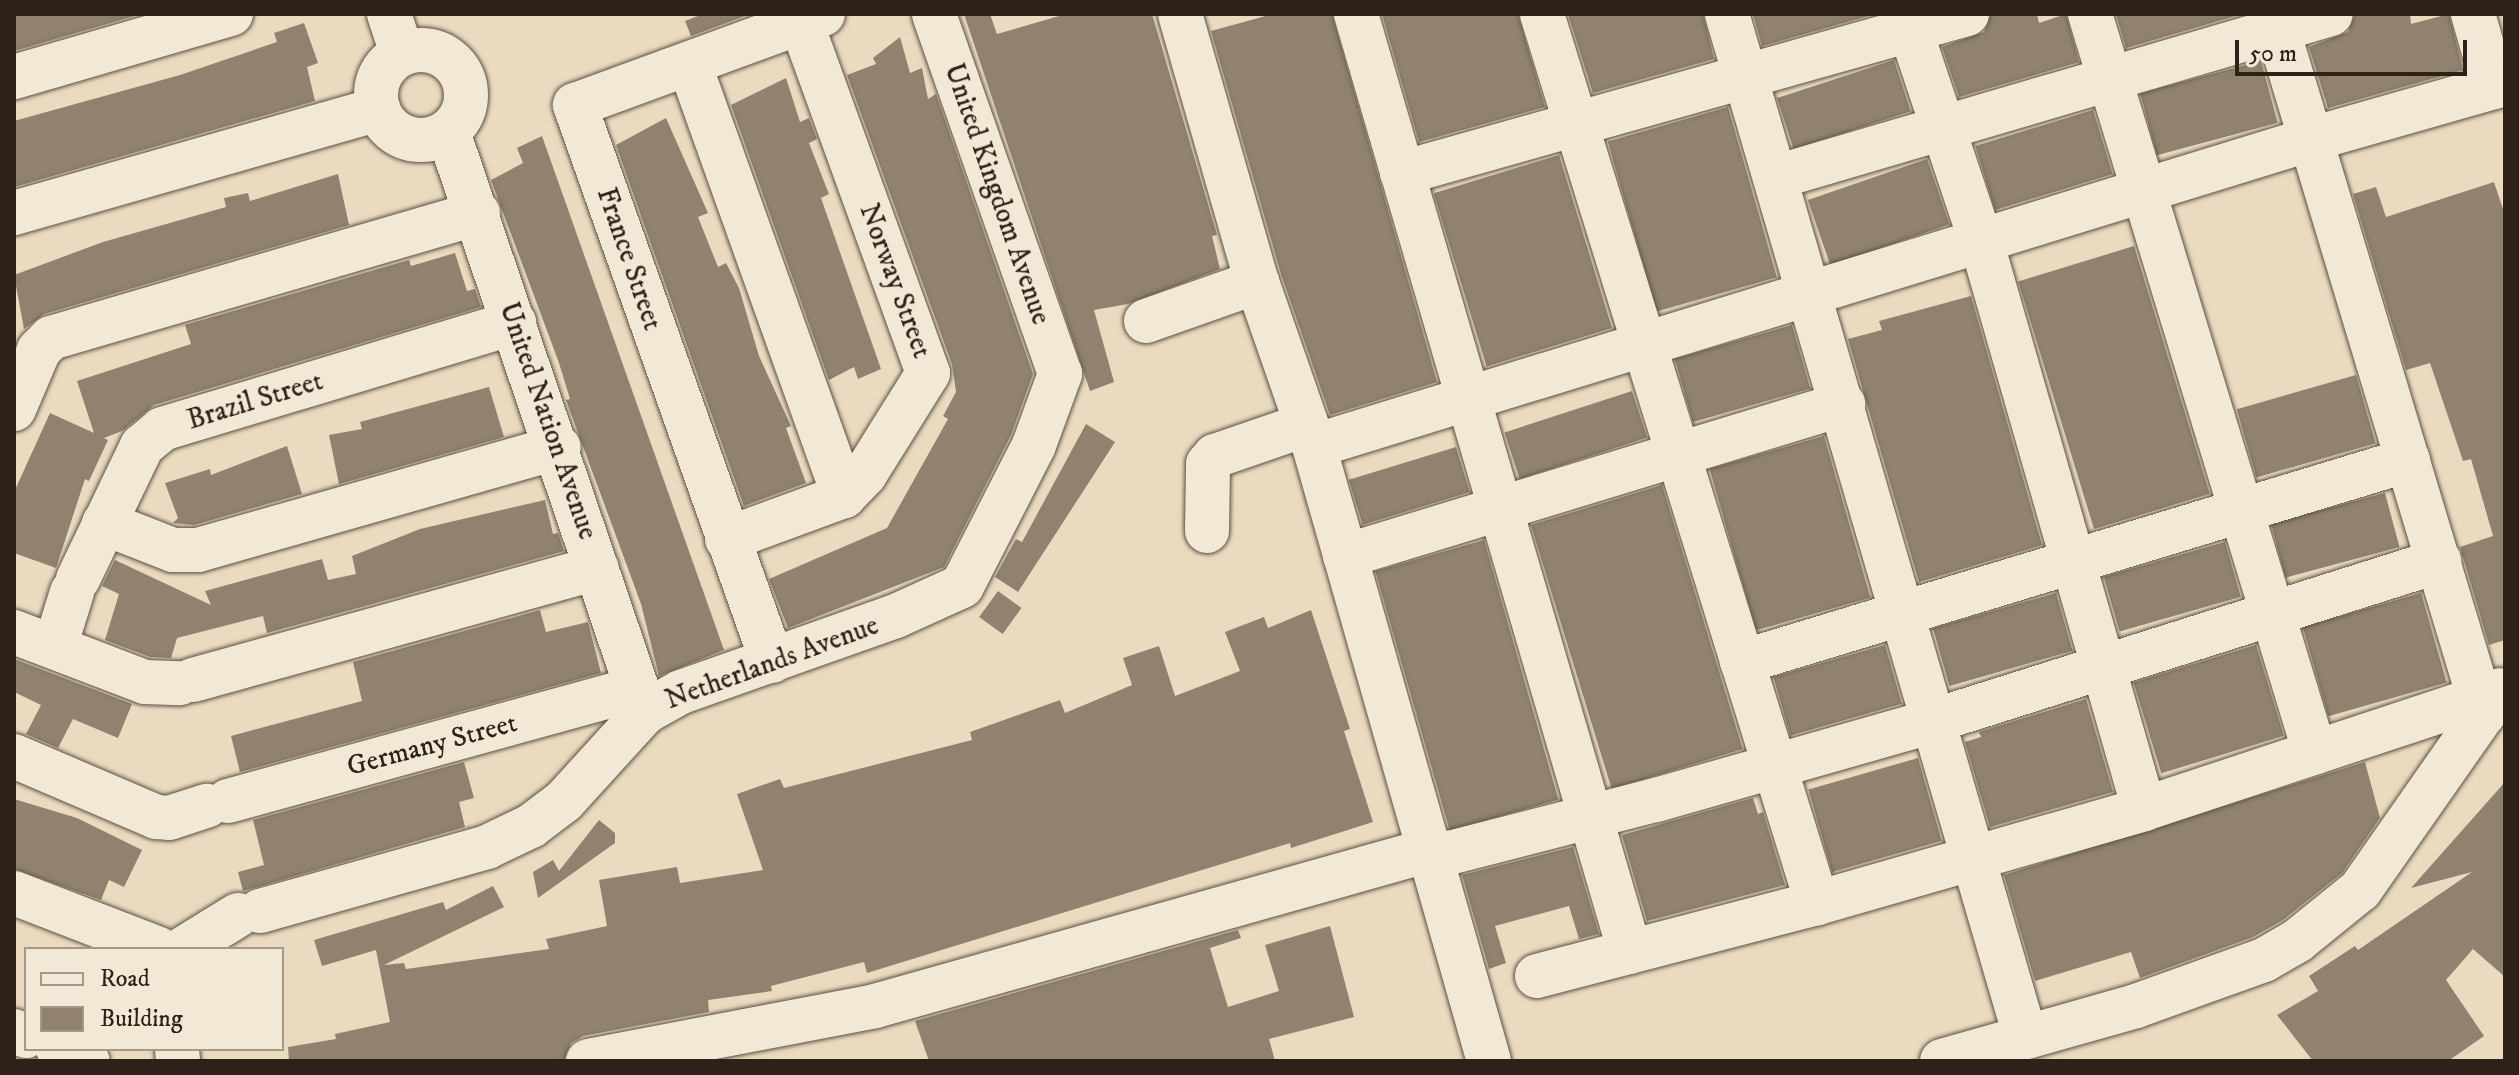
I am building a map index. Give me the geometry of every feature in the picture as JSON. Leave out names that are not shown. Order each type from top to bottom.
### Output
[{"type":"street","points":[[14,77],[231,14]]},
{"type":"street","name":"United Kingdom Avenue","points":[[934,14],[1060,374]]},
{"type":"street","points":[[1356,14],[1630,952]]},
{"type":"street","points":[[1542,14],[1817,903]]},
{"type":"street","points":[[1727,14],[1977,857],[2025,1036]]},
{"type":"street","points":[[1402,173],[1745,75],[1908,23],[1967,14]]},
{"type":"street","points":[[2090,14],[2142,194],[2315,753]]},
{"type":"street","points":[[1776,177],[1941,133],[2111,81],[2275,23],[2331,14]]},
{"type":"street","points":[[1207,531],[1208,464],[1215,456],[1469,399],[1810,292],[1982,244],[2308,140],[2499,86],[2473,14]]},
{"type":"street","points":[[1185,15],[1257,282],[1310,436],[1426,851],[1489,1061]]},
{"type":"street","name":"France Street","points":[[772,661],[575,105],[690,66],[812,18]]},
{"type":"street","name":"Norway Street","points":[[727,539],[844,496],[865,474],[928,373],[812,18]]},
{"type":"street","points":[[1908,23],[1941,133],[1982,244],[2144,809]]},
{"type":"street","points":[[2275,23],[2308,140],[2439,561],[2490,698]]},
{"type":"street","points":[[396,33],[457,66],[467,93],[458,121],[448,132],[421,141],[407,138],[394,132],[378,109],[377,82],[396,33]]},
{"type":"street","points":[[690,66],[844,496]]},
{"type":"street","points":[[14,213],[378,109]]},
{"type":"street","name":"United Nation Avenue","points":[[448,132],[559,447],[640,700]]},
{"type":"street","points":[[14,409],[39,350],[51,338],[478,213]]},
{"type":"street","points":[[1146,321],[1257,282]]},
{"type":"street","name":"Brazil Street","points":[[55,647],[75,586],[104,523],[142,446],[162,429],[514,323]]},
{"type":"street","name":"Netherlands Avenue","points":[[187,947],[249,913],[487,847],[531,826],[564,801],[640,700],[681,692],[772,661],[962,586],[1034,445],[1060,374]]},
{"type":"street","points":[[1345,556],[1843,404]]},
{"type":"street","points":[[104,523],[173,550],[198,550],[559,447]]},
{"type":"street","points":[[1742,662],[1904,611],[2072,566],[2408,460]]},
{"type":"street","points":[[588,1061],[875,1006],[1426,851],[1449,853],[1590,815],[1936,720],[2439,561]]},
{"type":"street","points":[[14,632],[145,682],[186,682],[597,568]]},
{"type":"street","points":[[1537,976],[1817,903],[2144,809],[2490,698]]},
{"type":"street","points":[[1942,1061],[2136,1006],[2264,960],[2297,941],[2360,890],[2490,698]]},
{"type":"street","name":"Germany Street","points":[[14,756],[156,817],[169,818],[218,803],[640,700]]},
{"type":"street","points":[[14,893],[154,947]]},
{"type":"street","points":[[63,1051],[88,1061]]},
{"type":"building","points":[[14,14],[141,14],[14,51]]},
{"type":"building","points":[[703,14],[750,14],[691,36],[685,21]]},
{"type":"building","points":[[964,14],[990,14],[997,34],[1066,14],[1152,14],[1217,235],[1212,236],[1220,269],[1128,304],[1094,310],[1114,382],[1090,391]]},
{"type":"building","points":[[1273,14],[1332,14],[1437,382],[1330,415],[1281,274],[1211,31]]},
{"type":"building","points":[[1382,14],[1518,14],[1545,107],[1419,142]]},
{"type":"building","points":[[1568,14],[1703,14],[1714,59],[1593,93]]},
{"type":"building","points":[[1753,14],[1875,14],[1762,46]]},
{"type":"building","points":[[1991,14],[2037,14],[2039,23],[2066,14],[2079,62],[1959,97],[1942,47],[1984,32]]},
{"type":"building","points":[[2116,14],[2242,14],[2126,48]]},
{"type":"building","points":[[2355,14],[2410,14],[2411,24],[2449,14],[2463,70],[2328,108],[2309,47],[2348,32]]},
{"type":"building","points":[[304,23],[318,63],[307,67],[315,101],[14,187],[14,121],[180,75],[277,42],[274,33]]},
{"type":"building","points":[[900,37],[910,73],[922,68],[928,99],[936,94],[1033,374],[1011,435],[944,567],[788,628],[769,579],[887,528],[948,419],[943,416],[956,392],[952,364],[847,75],[876,64],[873,58]]},
{"type":"building","points":[[1894,60],[1911,111],[1794,149],[1777,98]]},
{"type":"building","points":[[2261,61],[2278,123],[2157,155],[2140,93]]},
{"type":"building","points":[[786,78],[800,122],[809,118],[817,139],[809,143],[829,194],[821,198],[881,369],[858,379],[854,367],[829,380],[731,105]]},
{"type":"building","points":[[1728,107],[1777,277],[1657,312],[1608,141]]},
{"type":"building","points":[[2093,110],[2113,174],[1995,210],[1975,146]]},
{"type":"building","points":[[666,118],[708,213],[698,217],[718,267],[726,263],[739,288],[759,356],[791,426],[786,428],[806,483],[744,506],[616,145]]},
{"type":"building","points":[[542,136],[724,650],[659,676],[641,604],[566,400],[570,399],[559,363],[491,180],[523,163],[517,148]]},
{"type":"building","points":[[1559,155],[1612,328],[1487,366],[1434,193]]},
{"type":"building","points":[[1927,159],[1949,224],[1830,265],[1808,200]]},
{"type":"building","points":[[338,174],[349,225],[44,314],[24,329],[14,275],[103,242],[226,207],[224,198],[248,193],[250,201]]},
{"type":"building","points":[[2494,182],[2505,215],[2505,640],[2489,645],[2460,547],[2493,536],[2471,459],[2463,461],[2430,363],[2406,370],[2353,194],[2376,187],[2386,217]]},
{"type":"building","points":[[2134,246],[2210,494],[2094,529],[2018,281]]},
{"type":"building","points":[[455,253],[467,291],[475,289],[481,307],[154,405],[122,431],[104,438],[108,440],[89,481],[85,479],[56,568],[14,553],[14,492],[50,413],[94,433],[77,381],[191,344],[185,325],[409,260],[411,266]]},
{"type":"building","points":[[1971,296],[2042,545],[1919,582],[1848,339],[1882,330],[1879,321]]},
{"type":"building","points":[[1792,325],[1810,388],[1693,422],[1675,359]]},
{"type":"building","points":[[2356,375],[2376,443],[2256,477],[2237,409]]},
{"type":"building","points":[[489,387],[504,437],[339,484],[329,435],[362,429],[360,422]]},
{"type":"building","points":[[1632,391],[1647,438],[1520,479],[1505,432]]},
{"type":"building","points":[[1086,424],[1115,442],[1018,592],[995,577],[1016,539],[1022,542]]},
{"type":"building","points":[[1824,436],[1870,597],[1756,630],[1710,469]]},
{"type":"building","points":[[287,446],[302,494],[194,525],[173,523],[178,518],[165,483],[210,469],[211,475]]},
{"type":"building","points":[[1456,447],[1470,492],[1363,525],[1349,480]]},
{"type":"building","points":[[1662,485],[1743,749],[1612,789],[1531,525]]},
{"type":"building","points":[[2385,493],[2399,547],[2286,578],[2271,524]]},
{"type":"building","points":[[545,500],[553,534],[558,533],[564,551],[267,633],[263,616],[177,638],[171,658],[150,657],[105,640],[119,594],[102,586],[115,560],[211,605],[205,591],[322,559],[328,580],[356,574],[352,556],[420,529]]},
{"type":"building","points":[[1484,540],[1558,800],[1450,831],[1375,571]]},
{"type":"building","points":[[2225,542],[2241,597],[2120,632],[2104,577]]},
{"type":"building","points":[[998,591],[1021,608],[1003,634],[979,617]]},
{"type":"building","points":[[2056,593],[2073,651],[1949,686],[1933,628]]},
{"type":"building","points":[[2421,593],[2447,682],[2328,716],[2303,627]]},
{"type":"building","points":[[540,610],[546,632],[588,622],[601,673],[240,772],[231,736],[362,701],[353,662]]},
{"type":"building","points":[[1311,610],[1350,729],[1344,731],[1373,822],[1291,848],[1290,843],[867,973],[864,962],[771,986],[772,991],[708,1000],[709,1012],[583,1036],[571,1043],[564,1061],[289,1061],[288,1047],[336,1039],[335,1034],[390,1022],[376,950],[322,966],[314,940],[443,902],[446,910],[493,886],[504,907],[384,965],[404,963],[406,969],[549,949],[546,939],[607,926],[599,880],[677,867],[680,883],[763,870],[737,794],[780,779],[784,788],[972,740],[970,732],[1060,700],[1065,713],[1132,685],[1123,658],[1159,646],[1175,696],[1240,671],[1225,632],[1264,617],[1268,628]]},
{"type":"building","points":[[1885,645],[1902,704],[1790,736],[1773,677]]},
{"type":"building","points":[[2256,645],[2284,736],[2161,773],[2134,682]]},
{"type":"building","points":[[14,659],[132,704],[118,738],[73,719],[58,748],[26,734],[41,705],[14,692]]},
{"type":"building","points":[[2086,699],[2113,792],[1990,827],[1965,742],[1981,737],[1979,732]]},
{"type":"building","points":[[1918,758],[1942,841],[1832,872],[1808,789]]},
{"type":"building","points":[[464,762],[474,798],[459,802],[465,827],[243,891],[238,872],[264,865],[253,820]]},
{"type":"building","points":[[2365,762],[2380,818],[2342,873],[2283,920],[2253,937],[2140,978],[2131,952],[2035,981],[2004,875]]},
{"type":"building","points":[[2505,782],[2505,977],[2473,949],[2446,980],[2484,1036],[2448,1061],[2313,1061],[2277,1015],[2318,991],[2309,976],[2355,946],[2358,950],[2472,872],[2411,888]]},
{"type":"building","points":[[1753,798],[1758,814],[1763,812],[1785,885],[1647,921],[1622,835]]},
{"type":"building","points":[[14,799],[77,818],[142,850],[124,887],[109,880],[101,900],[14,869]]},
{"type":"building","points":[[599,820],[615,833],[615,843],[538,898],[533,872],[553,860],[559,871]]},
{"type":"building","points":[[1573,847],[1599,934],[1579,939],[1569,906],[1495,926],[1506,963],[1489,969],[1462,875]]},
{"type":"building","points":[[1330,926],[1354,1017],[1269,1039],[1275,1061],[929,1061],[915,1021],[1238,930],[1241,938],[1210,948],[1228,1007],[1279,991],[1265,945]]}]
